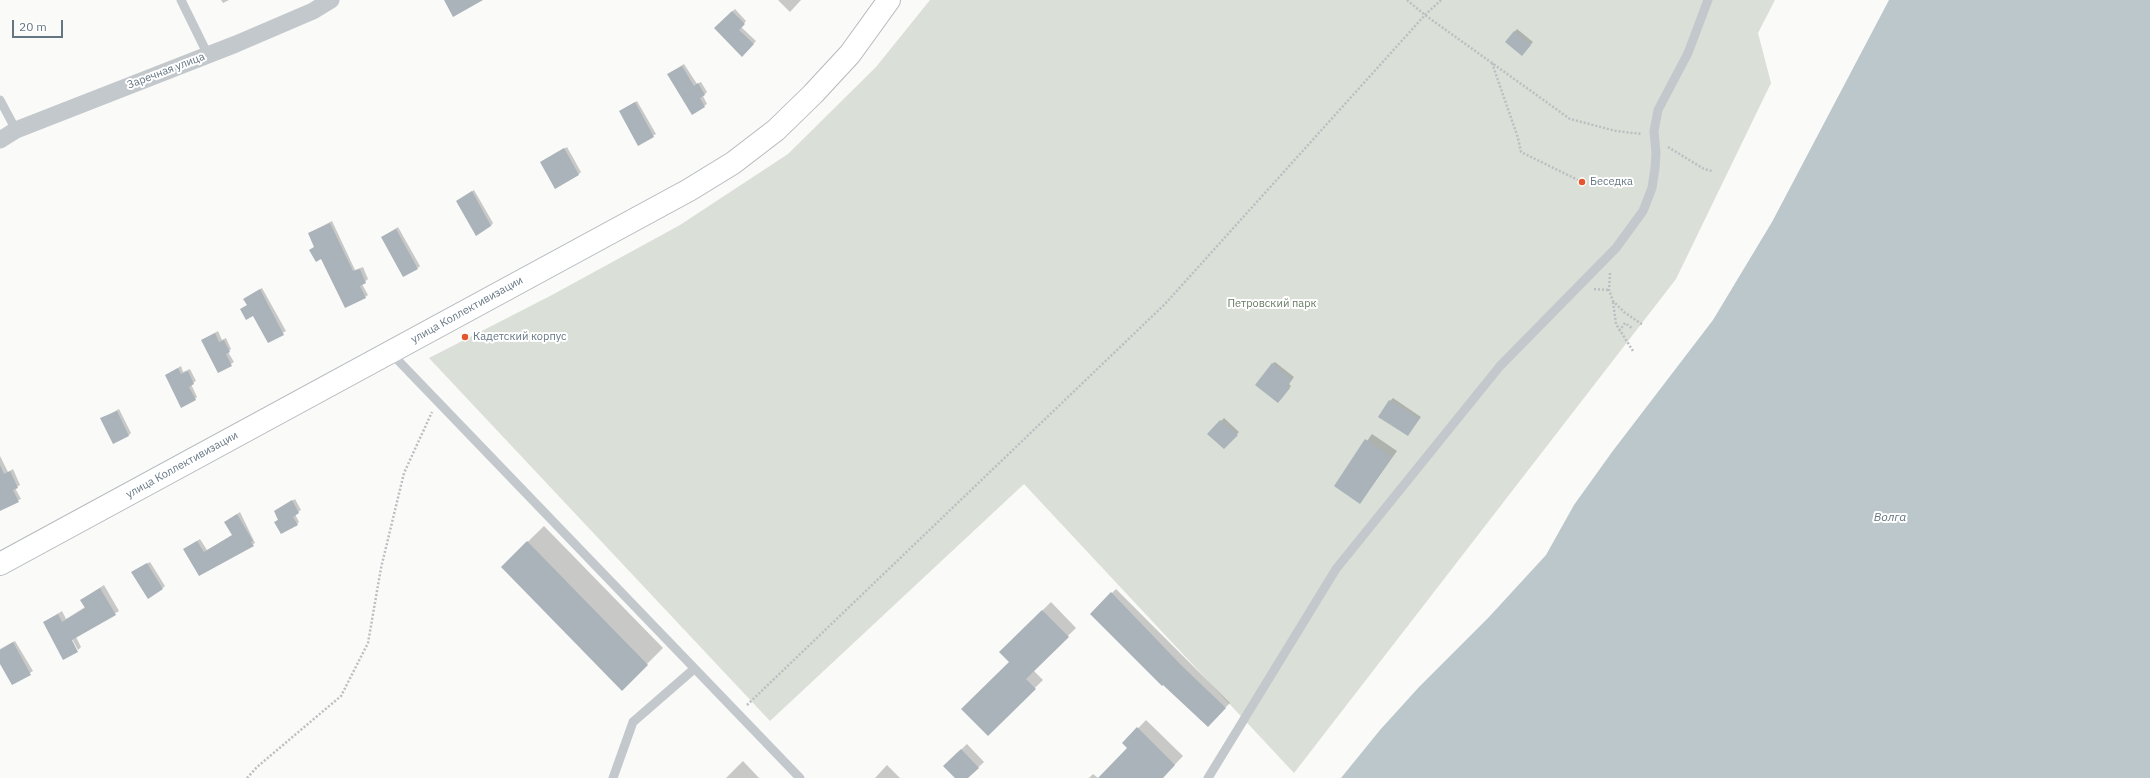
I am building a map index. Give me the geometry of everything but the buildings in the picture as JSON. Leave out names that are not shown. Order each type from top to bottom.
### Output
[{"type":"main road","name":"улица Коллективизации","points":[[0,564],[689,190],[733,163],[776,130],[813,94],[850,54],[889,0]]},
{"type":"street","name":"Заречная улица","points":[[0,140],[16,130],[208,55],[313,10],[331,0]]},
{"type":"lane","points":[[181,0],[208,55]]},
{"type":"lane","points":[[1208,778],[1336,569],[1500,366],[1616,248],[1643,211],[1652,188],[1655,168],[1656,141],[1654,131],[1658,110],[1688,53],[1708,0]]},
{"type":"lane","points":[[0,100],[16,130]]},
{"type":"lane","points":[[390,352],[800,778]]},
{"type":"lane","points":[[613,778],[633,722],[694,669]]},
{"type":"path","points":[[1407,0],[1425,15],[1570,118],[1616,131],[1643,134],[1682,154],[1704,169],[1712,171]]},
{"type":"path","points":[[738,714],[1165,304],[1425,15],[1442,0]]},
{"type":"path","points":[[1492,63],[1518,138],[1521,152],[1582,182]]},
{"type":"path","points":[[1616,248],[1609,275],[1609,290],[1613,301],[1616,324],[1619,332],[1634,352]]},
{"type":"path","points":[[1613,301],[1624,312],[1643,324]]},
{"type":"path","points":[[1619,332],[1625,323],[1632,328]]},
{"type":"path","points":[[247,778],[257,767],[341,696],[368,643],[381,568],[404,473],[437,400]]},
{"type":"green space","name":"Петровский парк","points":[[930,0],[1775,0],[1758,33],[1771,83],[1676,279],[1294,773],[1024,484],[770,721],[429,358],[552,295],[680,225],[788,154],[876,67]]},
{"type":"water","name":"Волга","points":[[1889,0],[2150,0],[2150,778],[1341,778],[1380,730],[1419,687],[1489,617],[1546,555],[1574,505],[1612,452],[1713,320],[1772,222]]},
{"type":"place","name":"Беседка","points":[[1582,182]]},
{"type":"place","name":"Кадетский корпус","points":[[465,337]]}]
